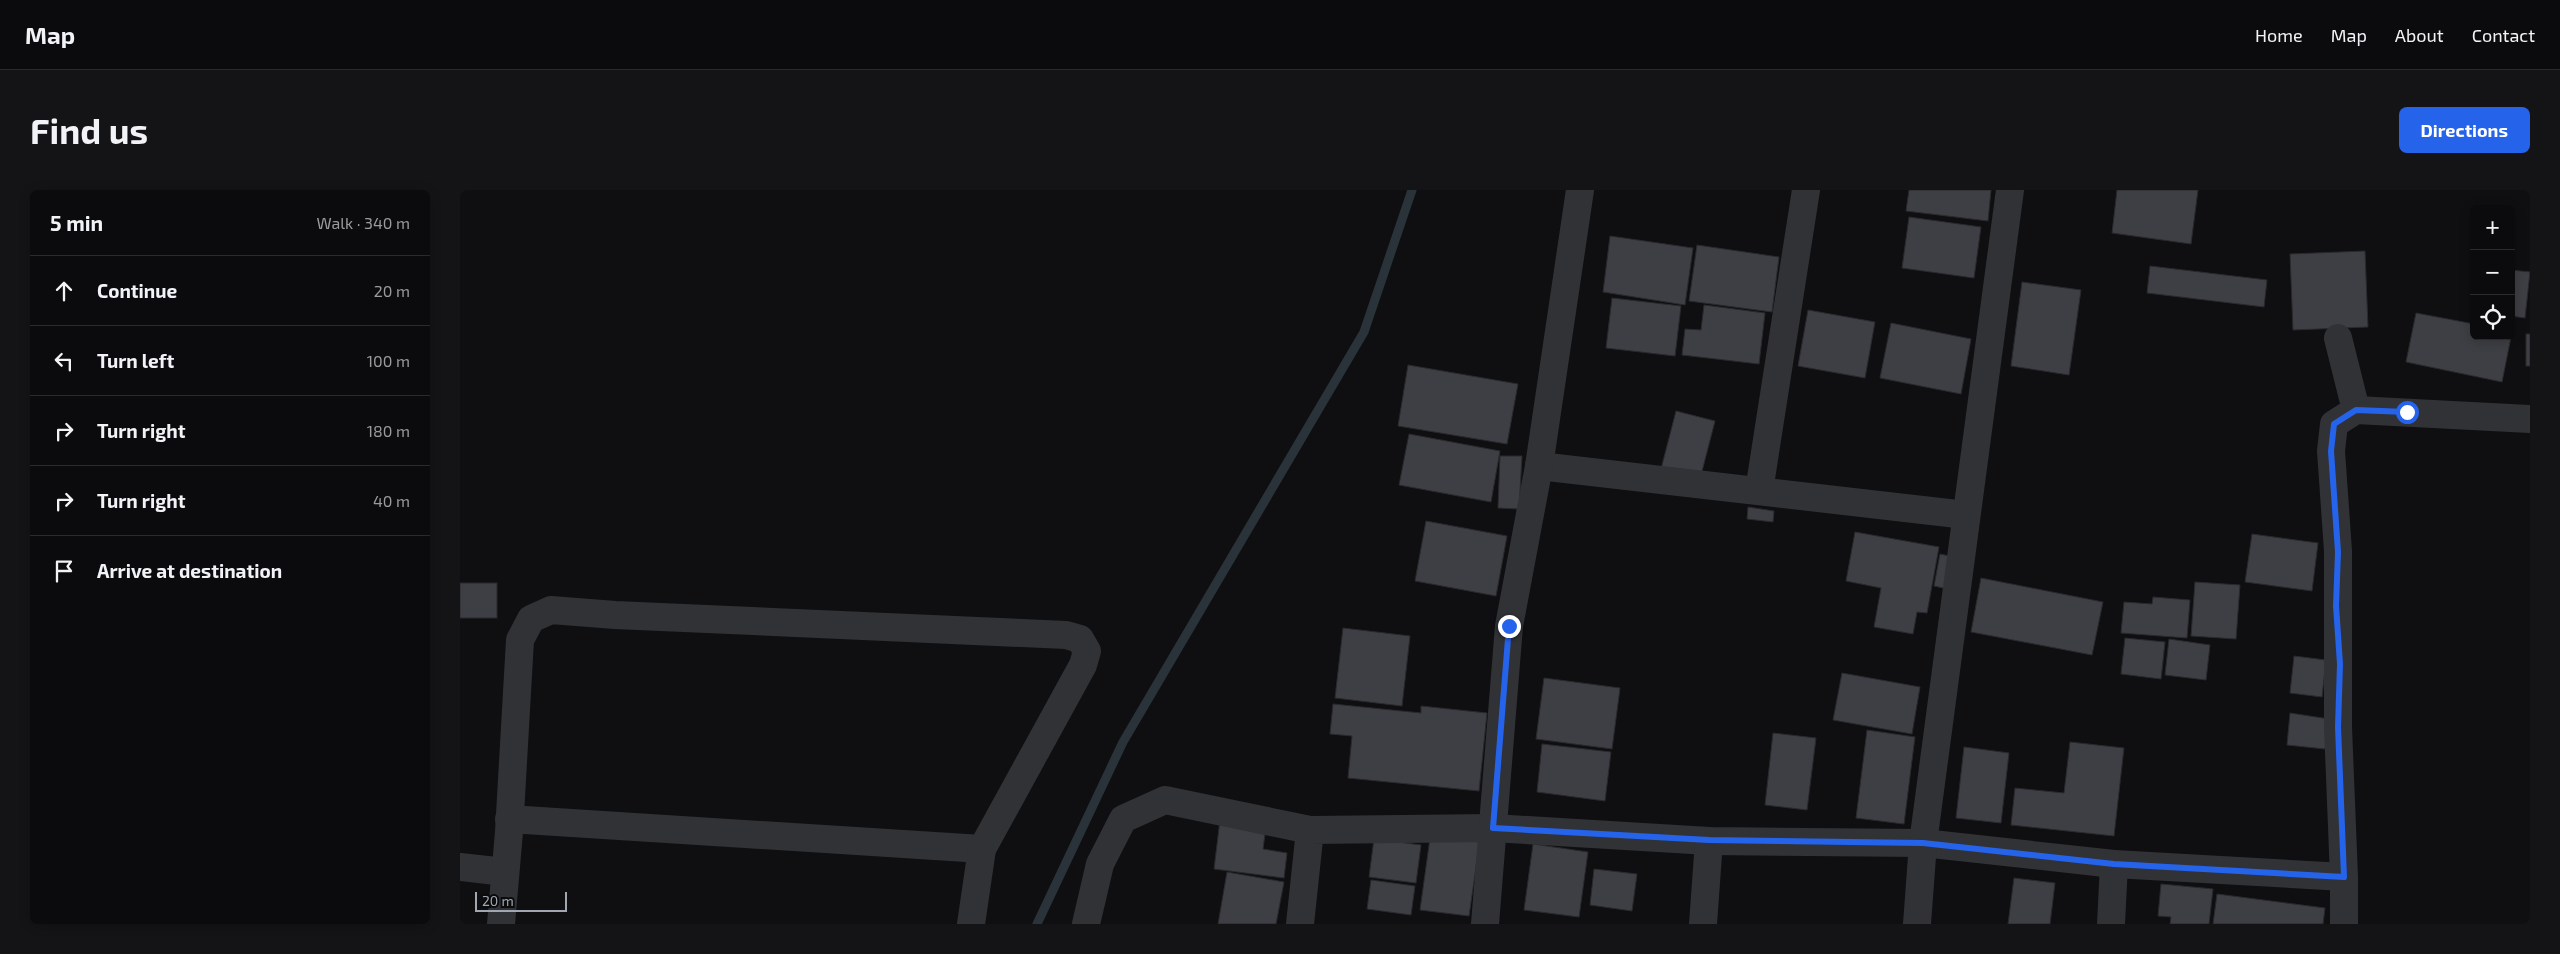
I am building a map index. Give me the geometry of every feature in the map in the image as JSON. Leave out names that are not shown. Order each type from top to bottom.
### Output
[{"type":"street","points":[[1485,924],[1509,626],[1539,466],[1580,190]]},
{"type":"street","points":[[1759,491],[1806,190]]},
{"type":"street","points":[[1917,924],[1923,843],[2010,190]]},
{"type":"street","points":[[2338,338],[2356,410]]},
{"type":"street","points":[[2344,924],[2338,727],[2340,664],[2336,606],[2338,552],[2331,451],[2334,424],[2356,410],[2530,419]]},
{"type":"street","points":[[1539,466],[1966,515]]},
{"type":"street","points":[[501,924],[520,640],[531,619],[551,610],[1066,635],[1080,639],[1087,651],[1083,665],[982,849],[971,924]]},
{"type":"street","points":[[1086,924],[1100,864],[1124,818],[1165,800],[1310,830],[1493,828],[1709,840],[1923,843],[2114,864],[2344,877]]},
{"type":"street","points":[[509,819],[982,849]]},
{"type":"street","points":[[1300,924],[1310,830]]},
{"type":"street","points":[[1703,924],[1709,840]]},
{"type":"street","points":[[2111,924],[2114,864]]},
{"type":"street","points":[[460,866],[505,872]]},
{"type":"building","points":[[1909,190],[1991,190],[1988,221],[1906,211]]},
{"type":"building","points":[[2117,190],[2198,190],[2191,244],[2112,233]]},
{"type":"building","points":[[1909,217],[1981,227],[1974,278],[1902,268]]},
{"type":"building","points":[[1610,236],[1693,248],[1685,305],[1603,292]]},
{"type":"building","points":[[1697,245],[1779,257],[1772,312],[1689,301]]},
{"type":"building","points":[[2365,251],[2368,327],[2293,330],[2290,254]]},
{"type":"building","points":[[2150,266],[2267,280],[2264,307],[2147,293]]},
{"type":"building","points":[[2515,270],[2530,272],[2525,318],[2515,317]]},
{"type":"building","points":[[2022,282],[2081,290],[2069,375],[2011,366]]},
{"type":"building","points":[[1612,298],[1681,306],[1675,356],[1606,348]]},
{"type":"building","points":[[1704,305],[1765,313],[1759,364],[1682,355],[1685,329],[1701,330]]},
{"type":"building","points":[[1808,310],[1875,322],[1865,378],[1798,366]]},
{"type":"building","points":[[2416,313],[2470,323],[2470,340],[2510,340],[2502,382],[2406,362]]},
{"type":"building","points":[[1891,323],[1971,339],[1961,394],[1880,378]]},
{"type":"building","points":[[2526,334],[2530,334],[2530,366],[2526,366]]},
{"type":"building","points":[[1408,365],[1518,384],[1507,444],[1398,426]]},
{"type":"building","points":[[1676,411],[1715,421],[1700,479],[1661,469]]},
{"type":"building","points":[[1409,434],[1500,451],[1491,502],[1399,485]]},
{"type":"building","points":[[1500,456],[1522,456],[1519,509],[1498,508]]},
{"type":"building","points":[[1748,507],[1774,511],[1773,522],[1747,519]]},
{"type":"building","points":[[1426,521],[1507,536],[1496,596],[1415,581]]},
{"type":"building","points":[[1855,532],[1939,547],[1927,613],[1917,612],[1913,634],[1874,627],[1881,588],[1846,581]]},
{"type":"building","points":[[2252,534],[2318,543],[2312,591],[2245,582]]},
{"type":"building","points":[[1940,554],[1954,557],[1948,589],[1934,586]]},
{"type":"building","points":[[1981,578],[2103,602],[2092,655],[1971,632]]},
{"type":"building","points":[[2195,582],[2240,585],[2236,639],[2191,636]]},
{"type":"building","points":[[460,583],[497,583],[497,618],[460,618]]},
{"type":"building","points":[[2153,597],[2190,600],[2187,638],[2121,633],[2124,602],[2152,604]]},
{"type":"building","points":[[1343,628],[1410,636],[1402,706],[1335,698]]},
{"type":"building","points":[[2125,638],[2165,642],[2161,679],[2121,674]]},
{"type":"building","points":[[2169,639],[2210,645],[2206,680],[2165,675]]},
{"type":"building","points":[[2294,656],[2326,660],[2322,697],[2290,693]]},
{"type":"building","points":[[1842,673],[1920,687],[1912,734],[1833,720]]},
{"type":"building","points":[[1544,678],[1620,688],[1612,749],[1536,739]]},
{"type":"building","points":[[1333,704],[1421,713],[1421,706],[1487,713],[1479,791],[1348,778],[1352,736],[1330,734]]},
{"type":"building","points":[[2290,713],[2329,719],[2325,749],[2287,745]]},
{"type":"building","points":[[1867,730],[1915,737],[1904,824],[1856,818]]},
{"type":"building","points":[[1773,733],[1816,738],[1807,810],[1765,805]]},
{"type":"building","points":[[2070,742],[2124,748],[2114,836],[2011,825],[2015,788],[2064,793]]},
{"type":"building","points":[[1542,744],[1611,752],[1605,801],[1537,792]]},
{"type":"building","points":[[1964,747],[2009,753],[2001,823],[1956,818]]},
{"type":"building","points":[[1220,820],[1266,826],[1263,849],[1287,853],[1284,878],[1214,869]]},
{"type":"building","points":[[1431,831],[1480,839],[1469,916],[1420,910]]},
{"type":"building","points":[[1374,839],[1421,845],[1416,883],[1369,877]]},
{"type":"building","points":[[1533,844],[1588,852],[1579,917],[1524,910]]},
{"type":"building","points":[[1594,869],[1637,874],[1632,911],[1590,905]]},
{"type":"building","points":[[1227,872],[1284,882],[1276,924],[1218,924]]},
{"type":"building","points":[[2014,878],[2055,883],[2050,924],[2008,924]]},
{"type":"building","points":[[1371,880],[1415,886],[1411,915],[1367,909]]},
{"type":"building","points":[[2161,884],[2213,889],[2209,924],[2170,924],[2171,917],[2158,916]]},
{"type":"building","points":[[2217,894],[2325,908],[2323,924],[2213,924]]},
{"type":"waterway","points":[[1037,924],[1123,742],[1364,332],[1412,190]]},
{"type":"route","points":[[1509,626],[1493,828],[1709,840],[1923,843],[2114,864],[2344,877],[2338,727],[2340,664],[2336,606],[2338,552],[2331,451],[2334,424],[2356,410],[2407,412]]}]
